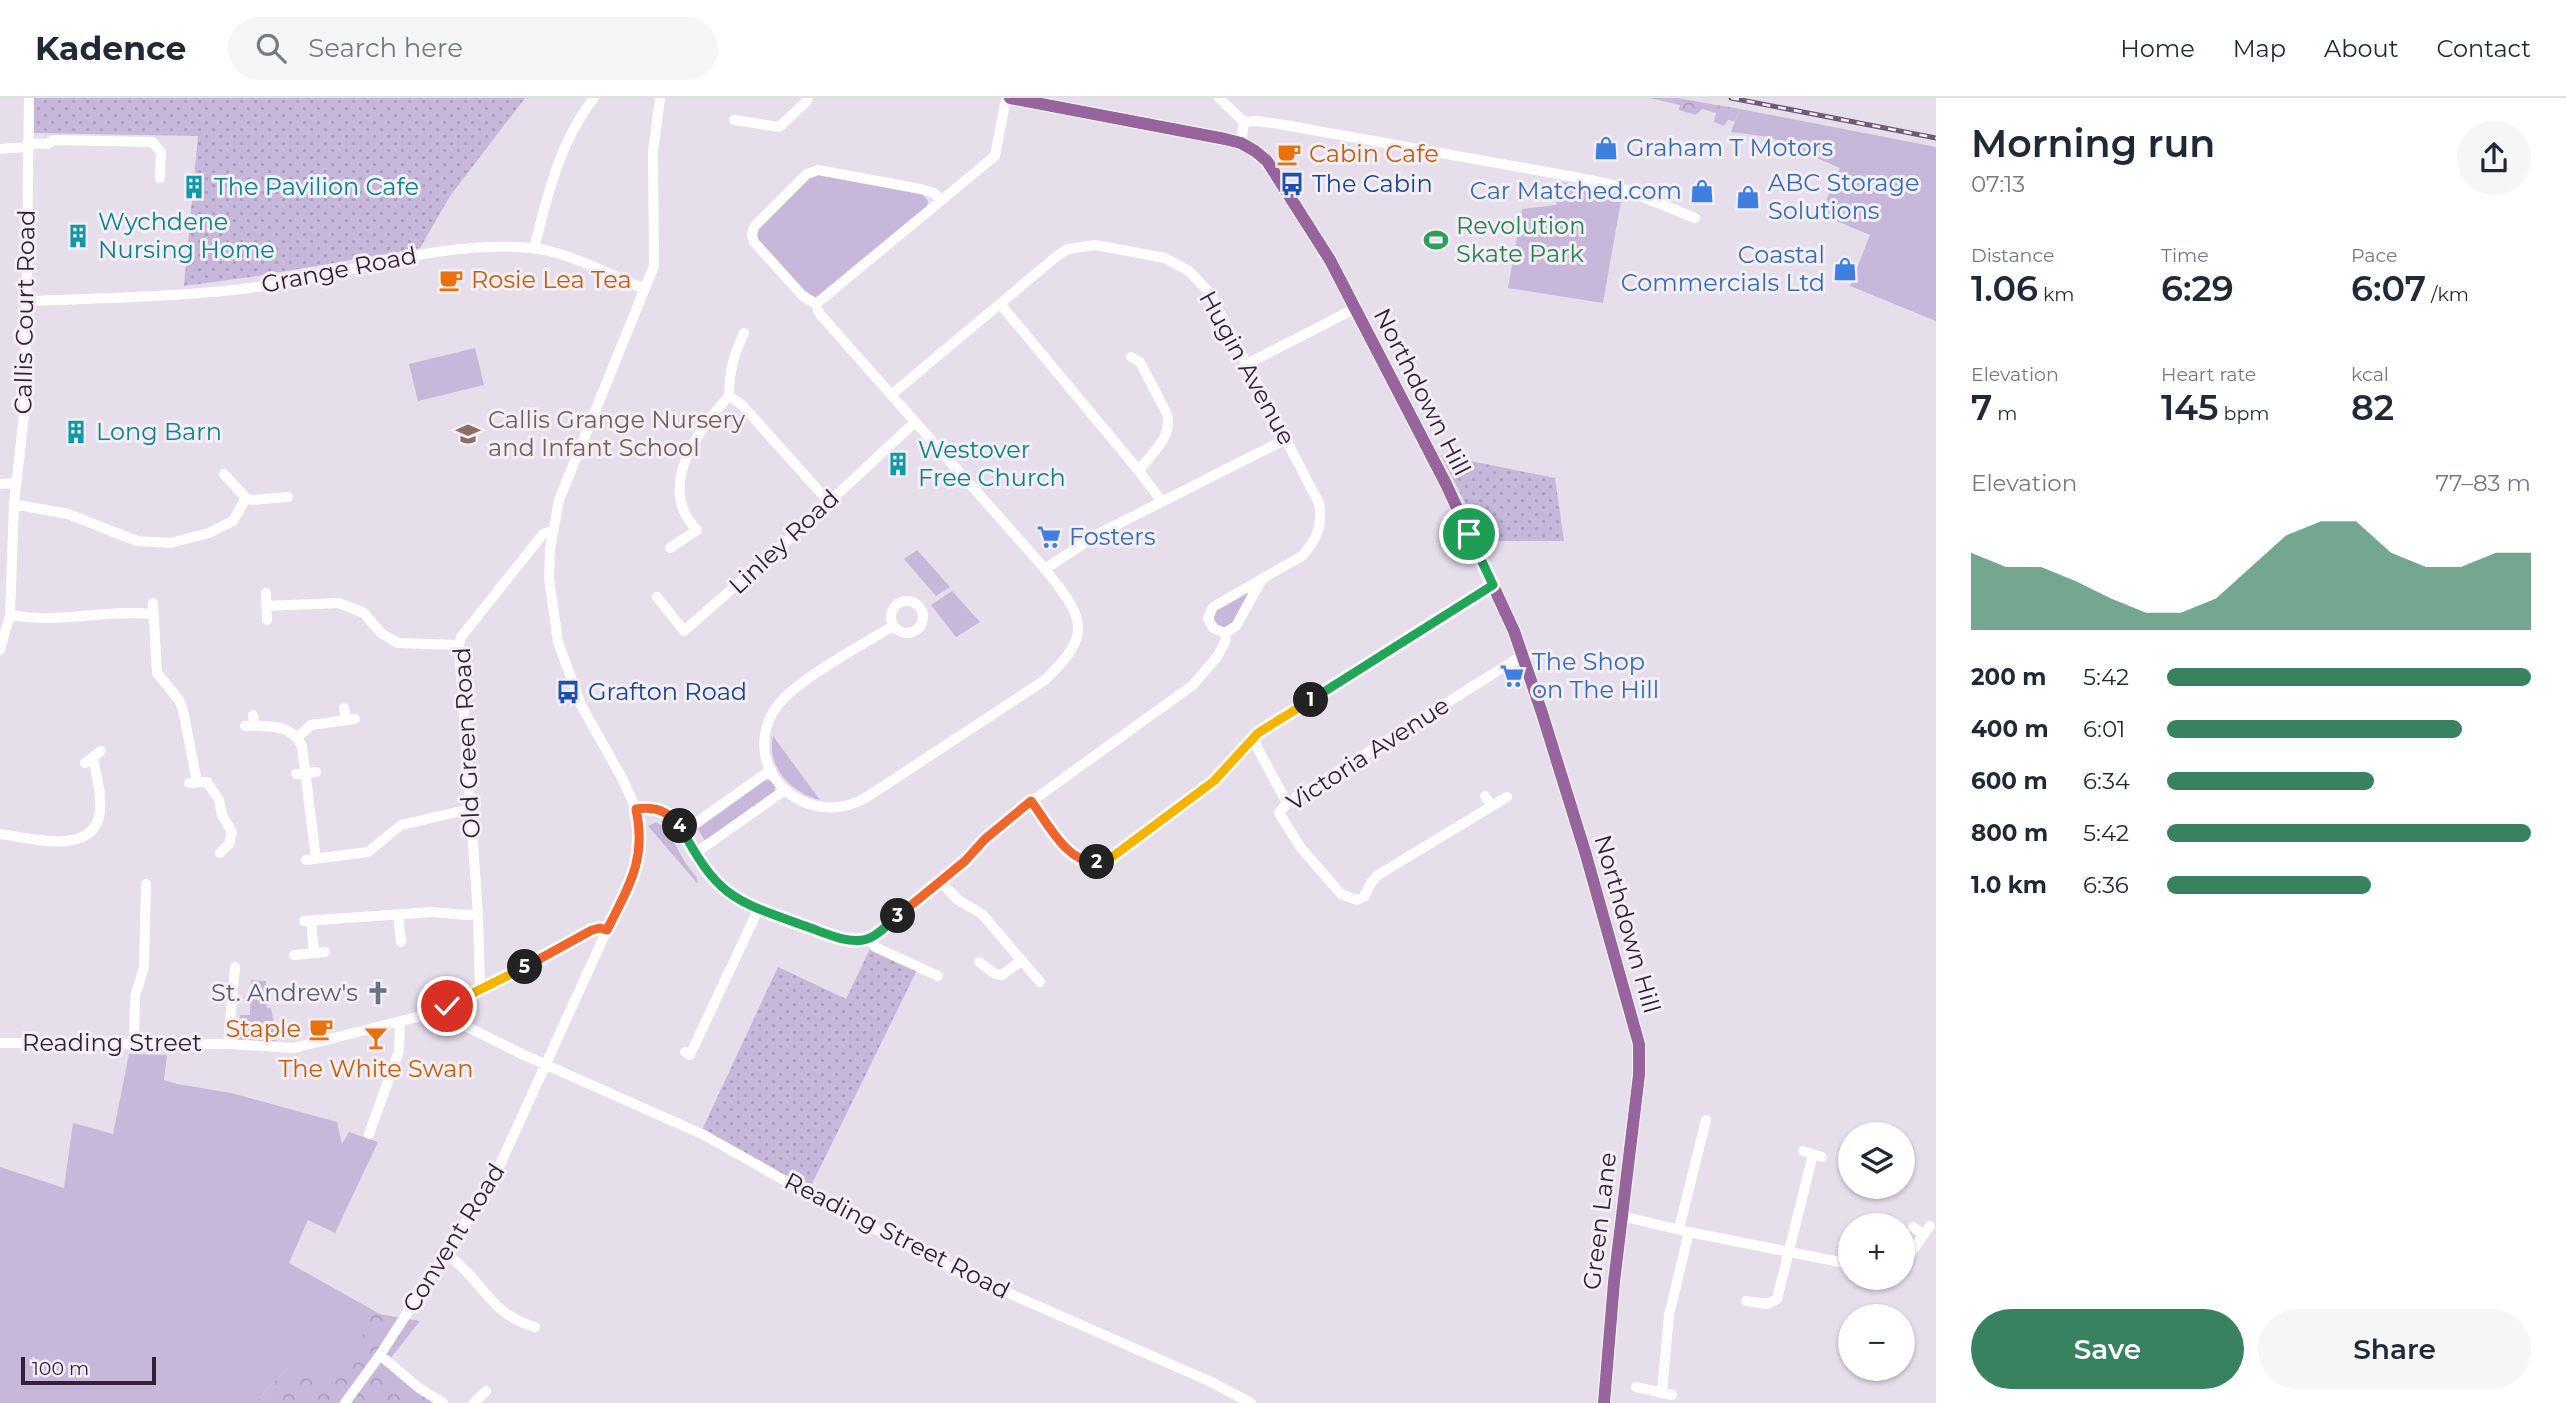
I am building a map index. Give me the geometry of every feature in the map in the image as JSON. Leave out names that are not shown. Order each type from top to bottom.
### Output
[{"type":"main road","points":[[1008,98],[1241,143]]},
{"type":"main road","name":"Northdown Hill","points":[[1241,143],[1255,150],[1267,161],[1330,260],[1446,484],[1493,585],[1523,655],[1586,855],[1639,1044]]},
{"type":"main road","name":"Green Lane","points":[[1604,1403],[1639,1075],[1639,1044]]},
{"type":"street","name":"Callis Court Road","points":[[0,650],[10,615],[14,504],[25,406],[29,98]]},
{"type":"street","points":[[534,249],[554,172],[594,98]]},
{"type":"street","name":"Convent Road","points":[[345,1403],[447,1255],[492,1182],[638,862],[641,836],[636,809],[622,778],[581,705],[564,663],[558,642],[549,578],[552,531],[559,500],[650,279],[655,258],[653,152],[660,98]]},
{"type":"street","points":[[734,120],[753,120],[779,127],[808,98]]},
{"type":"street","points":[[816,304],[995,156],[1008,98]]},
{"type":"street","points":[[1219,98],[1244,122],[1241,143]]},
{"type":"street","points":[[1244,122],[1279,124],[1575,177],[1620,188],[1695,218]]},
{"type":"street","points":[[0,149],[47,144],[54,140],[152,142],[159,148],[161,155],[160,178]]},
{"type":"street","points":[[893,626],[836,661],[781,701],[771,716],[766,733],[766,751],[771,770],[785,790],[799,800],[825,808],[859,802],[1045,680],[1062,664],[1077,638],[1075,609],[1045,569],[819,313],[816,304],[802,295],[756,244],[752,235],[754,226],[807,174],[818,170],[921,189],[934,193],[941,200]]},
{"type":"street","points":[[27,192],[40,193]]},
{"type":"street","name":"Hugin Avenue","points":[[891,395],[1068,249],[1095,245],[1165,258],[1189,271],[1209,292],[1319,503],[1320,526],[1317,537],[1302,556],[1213,607],[1208,618],[1210,623],[1217,631],[1225,633]]},
{"type":"street","name":"Grange Road","points":[[26,301],[194,295],[288,282],[428,253],[485,247],[534,249],[589,265],[645,289]]},
{"type":"street","points":[[1001,305],[1162,502]]},
{"type":"street","points":[[1247,364],[1356,308]]},
{"type":"street","points":[[670,548],[697,530],[686,519],[680,503],[686,458],[704,424],[729,396],[734,354],[744,333]]},
{"type":"street","points":[[1132,357],[1140,362],[1170,423],[1168,435],[1139,471]]},
{"type":"street","points":[[729,396],[742,405],[828,501]]},
{"type":"street","name":"Linley Road","points":[[657,597],[684,631],[798,531],[915,422]]},
{"type":"street","points":[[1045,569],[1098,534],[1286,439]]},
{"type":"street","points":[[224,475],[246,498],[252,500],[282,495]]},
{"type":"street","points":[[0,484],[16,483]]},
{"type":"street","points":[[14,504],[68,514],[137,541],[170,543],[209,533],[233,521],[246,498]]},
{"type":"street","name":"Old Green Road","points":[[480,991],[478,914],[459,645],[464,629],[523,556],[542,534],[552,531]]},
{"type":"street","points":[[636,809],[648,807],[667,812],[717,884],[735,898],[758,910],[835,937],[852,940],[871,938],[941,882],[985,839],[1031,801],[1193,685],[1217,657],[1226,640],[1225,633],[1236,626],[1262,579]]},
{"type":"street","points":[[1031,801],[1068,850],[1080,860],[1094,863],[1108,860],[1214,781],[1254,738],[1493,585]]},
{"type":"street","points":[[266,593],[267,620]]},
{"type":"street","points":[[266,606],[339,603],[364,613],[381,633],[398,643],[459,645]]},
{"type":"street","points":[[10,615],[49,620],[153,609],[158,673],[179,700],[183,710],[198,782],[219,800],[222,815],[232,832],[229,844],[220,853]]},
{"type":"street","name":"Victoria Avenue","points":[[1507,797],[1378,875],[1364,897],[1357,900],[1341,894],[1301,848],[1279,813],[1287,803],[1523,655]]},
{"type":"street","points":[[298,737],[311,725],[348,715]]},
{"type":"street","points":[[251,722],[279,727],[298,737],[302,746],[311,860],[368,852],[401,825],[470,809]]},
{"type":"street","points":[[1254,738],[1287,803]]},
{"type":"street","points":[[0,834],[66,842],[80,839],[92,831],[97,822],[100,805],[93,757]]},
{"type":"street","points":[[683,832],[771,770]]},
{"type":"street","points":[[694,854],[785,790]]},
{"type":"street","points":[[1485,796],[1492,806]]},
{"type":"street","points":[[941,882],[958,900],[982,914],[1040,982]]},
{"type":"street","points":[[134,1044],[135,997],[144,967],[146,884]]},
{"type":"street","points":[[685,1052],[690,1055],[758,910]]},
{"type":"street","points":[[314,953],[307,921],[432,912],[478,914]]},
{"type":"street","points":[[398,915],[401,942]]},
{"type":"street","points":[[545,1063],[441,1014],[447,1006],[592,930],[607,930]]},
{"type":"street","points":[[871,938],[875,947],[938,976]]},
{"type":"street","points":[[294,955],[326,953]]},
{"type":"street","points":[[979,962],[995,974],[1002,975],[1022,960]]},
{"type":"street","points":[[228,1044],[235,967]]},
{"type":"street","points":[[456,1021],[468,1001],[480,991]]},
{"type":"street","name":"Reading Street","points":[[0,1043],[228,1044],[294,1048],[425,1015],[441,1014]]},
{"type":"street","points":[[369,1134],[399,1051],[400,1022]]},
{"type":"street","name":"Reading Street Road","points":[[545,1063],[704,1135],[940,1263],[1209,1381],[1251,1403]]},
{"type":"street","points":[[1636,1387],[1667,1394],[1669,1315],[1706,1120]]},
{"type":"street","points":[[1746,1301],[1767,1304],[1777,1299],[1813,1154]]},
{"type":"street","points":[[1622,1216],[1838,1262]]},
{"type":"street","points":[[1915,1227],[1927,1230],[1915,1247]]},
{"type":"street","points":[[447,1255],[464,1267],[501,1311],[517,1322],[535,1327]]},
{"type":"street","points":[[380,1355],[419,1388],[443,1403]]},
{"type":"street","points":[[474,1403],[486,1391]]},
{"type":"green space","points":[[34,98],[525,98],[450,196],[420,248],[184,286],[198,136],[34,133]]},
{"type":"green space","points":[[1650,98],[1677,98],[1740,109],[1735,121],[1728,120],[1724,126],[1714,122],[1716,113],[1702,109],[1696,115],[1679,110],[1680,105]]},
{"type":"green space","points":[[1740,109],[1936,147],[1936,321],[1850,286],[1870,235],[1820,214],[1840,168],[1769,137],[1731,132]]},
{"type":"green space","points":[[817,174],[922,194],[928,201],[923,212],[811,299],[759,243],[756,235],[760,226],[809,177]]},
{"type":"green space","points":[[1562,182],[1622,195],[1603,303],[1508,288],[1522,209],[1556,205]]},
{"type":"green space","points":[[475,348],[484,385],[418,401],[409,364]]},
{"type":"green space","points":[[1441,455],[1555,478],[1564,541],[1484,541]]},
{"type":"green space","points":[[917,550],[950,587],[936,596],[904,559]]},
{"type":"green space","points":[[952,591],[980,622],[956,637],[931,605]]},
{"type":"green space","points":[[1249,591],[1232,626],[1225,628],[1215,625],[1213,612]]},
{"type":"green space","points":[[773,736],[820,800],[800,791],[783,777],[773,758]]},
{"type":"green space","points":[[765,780],[773,781],[776,785],[774,792],[705,841],[698,829]]},
{"type":"green space","points":[[656,822],[666,828],[697,878],[698,884],[648,826]]},
{"type":"green space","points":[[870,949],[917,970],[809,1190],[702,1130],[778,967],[846,999]]},
{"type":"green space","points":[[251,980],[266,981],[267,1008],[271,1008],[277,1041],[237,1040],[240,1015],[250,1015]]},
{"type":"green space","points":[[129,1054],[167,1055],[164,1080],[231,1093],[337,1122],[342,1144],[349,1132],[378,1142],[335,1233],[308,1220],[289,1263],[394,1322],[340,1403],[286,1369],[255,1403],[0,1403],[0,1167],[64,1188],[73,1123],[113,1134]]},
{"type":"green space","points":[[372,1313],[420,1321],[390,1359],[434,1403],[255,1403],[286,1369],[328,1383],[357,1350]]},
{"type":"railway","points":[[1731,98],[1936,138]]},
{"type":"place","name":"Graham T Motors","points":[[1606,148]]},
{"type":"place","name":"Cabin Cafe","points":[[1289,154]]},
{"type":"place","name":"The Cabin","points":[[1292,184]]},
{"type":"place","name":"The Pavilion Cafe","points":[[194,187]]},
{"type":"place","name":"Car Matched.com","points":[[1702,191]]},
{"type":"place","name":"ABC Storage Solutions","points":[[1748,197]]},
{"type":"place","name":"Wychdene Nursing Home","points":[[78,236]]},
{"type":"place","name":"Revolution Skate Park","points":[[1436,240]]},
{"type":"place","name":"Coastal Commercials Ltd","points":[[1845,269]]},
{"type":"place","name":"Rosie Lea Tea","points":[[451,280]]},
{"type":"place","name":"Long Barn","points":[[76,432]]},
{"type":"place","name":"Callis Grange Nursery and Infant School","points":[[468,434]]},
{"type":"place","name":"Westover Free Church","points":[[898,464]]},
{"type":"place","name":"Fosters","points":[[1049,537]]},
{"type":"place","name":"The Shop on The Hill","points":[[1512,676]]},
{"type":"place","name":"Grafton Road","points":[[568,692]]},
{"type":"place","name":"St. Andrew's","points":[[378,993]]},
{"type":"place","name":"Staple","points":[[321,1029]]},
{"type":"place","name":"The White Swan","points":[[376,1038]]},
{"type":"route","points":[[447,1006],[592,930],[607,930],[638,862],[641,836],[636,809],[648,807],[667,812],[680,826],[705,871],[735,898],[758,910],[835,937],[852,940],[871,938],[941,882],[985,839],[1031,801],[1068,850],[1080,860],[1094,863],[1108,860],[1214,781],[1258,733],[1493,585],[1469,534]]}]
